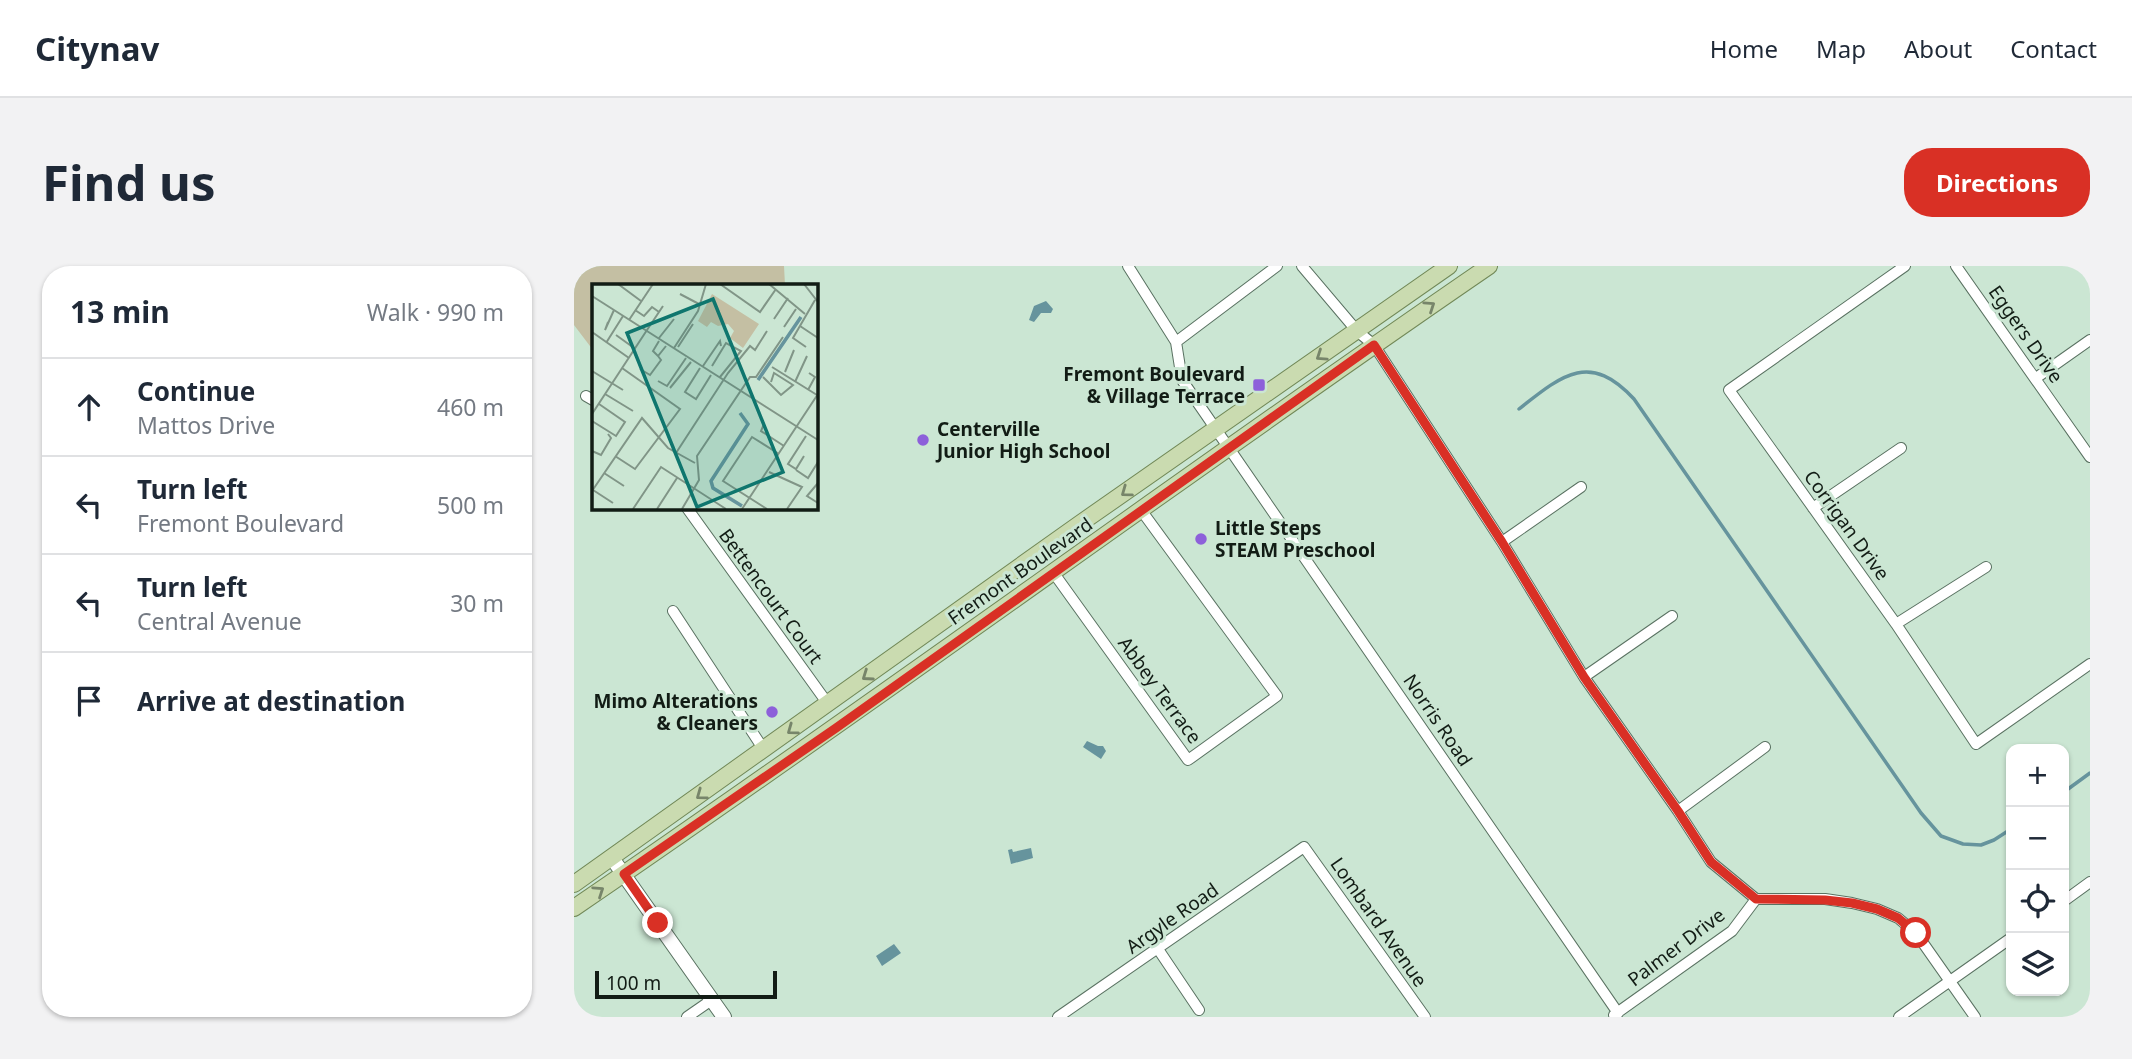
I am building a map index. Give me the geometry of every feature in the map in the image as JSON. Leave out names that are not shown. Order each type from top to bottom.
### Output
[{"type":"main road","name":"Fremont Boulevard","points":[[574,884],[1449,266]]},
{"type":"main road","name":"Fremont Boulevard","points":[[574,908],[836,728],[1229,447],[1489,266]]},
{"type":"main road","points":[[612,858],[724,1017]]},
{"type":"street","points":[[1128,266],[1176,342],[1277,266]]},
{"type":"street","points":[[1302,266],[1357,331],[1374,345],[1502,542],[1584,677],[1711,862],[1756,899],[1852,903],[1898,918],[1916,933],[1975,1017]]},
{"type":"street","name":"Corrigan Drive","points":[[1905,266],[1729,390],[1896,624],[1976,744],[2090,664]]},
{"type":"street","name":"Eggers Drive","points":[[1956,266],[2090,457]]},
{"type":"street","points":[[2036,378],[2090,340]]},
{"type":"street","name":"Norris Road","points":[[1176,342],[1182,380],[1615,1015]]},
{"type":"street","points":[[1813,508],[1901,448]]},
{"type":"street","points":[[1502,542],[1581,487]]},
{"type":"street","name":"Bettencourt Court","points":[[688,509],[828,704]]},
{"type":"street","name":"Abbey Terrace","points":[[1053,572],[1188,760],[1277,696],[1141,510]]},
{"type":"street","points":[[1896,624],[1986,567]]},
{"type":"street","points":[[673,611],[764,750]]},
{"type":"street","points":[[1584,677],[1672,616]]},
{"type":"street","points":[[1678,811],[1765,747]]},
{"type":"street","name":"Argyle Road","points":[[1058,1017],[1304,847]]},
{"type":"street","name":"Lombard Avenue","points":[[1304,847],[1424,1017]]},
{"type":"street","points":[[2069,897],[2090,882]]},
{"type":"street","name":"Palmer Drive","points":[[1615,1015],[1732,931],[1756,899]]},
{"type":"street","points":[[1899,1017],[2006,942]]},
{"type":"street","points":[[1158,949],[1199,1010]]},
{"type":"street","points":[[687,1017],[712,999]]},
{"type":"shaded area","points":[[574,266],[784,266],[785,284],[592,284],[592,349],[574,325]]},
{"type":"water","points":[[1046,301],[1053,309],[1051,313],[1041,313],[1034,322],[1029,320],[1034,306]]},
{"type":"water","points":[[1087,741],[1103,746],[1106,751],[1101,759],[1083,747]]},
{"type":"water","points":[[1031,848],[1033,858],[1011,864],[1008,850],[1012,849],[1013,852]]},
{"type":"water","points":[[894,944],[901,953],[882,966],[876,956]]},
{"type":"waterway","points":[[1519,409],[1549,386],[1576,373],[1590,372],[1618,384],[1634,399],[1921,813],[1941,836],[1963,844],[1981,845],[2006,832]]},
{"type":"waterway","points":[[2069,788],[2090,773]]},
{"type":"place","name":"Fremont Boulevard & Village Terrace","points":[[1259,385]]},
{"type":"place","name":"Centerville Junior High School","points":[[923,440]]},
{"type":"place","name":"Little Steps STEAM Preschool","points":[[1201,539]]},
{"type":"place","name":"Mimo Alterations & Cleaners","points":[[772,712]]},
{"type":"route","points":[[658,923],[624,874],[836,728],[1374,345],[1502,542],[1584,677],[1711,862],[1756,899],[1852,903],[1898,918],[1916,933]]}]
